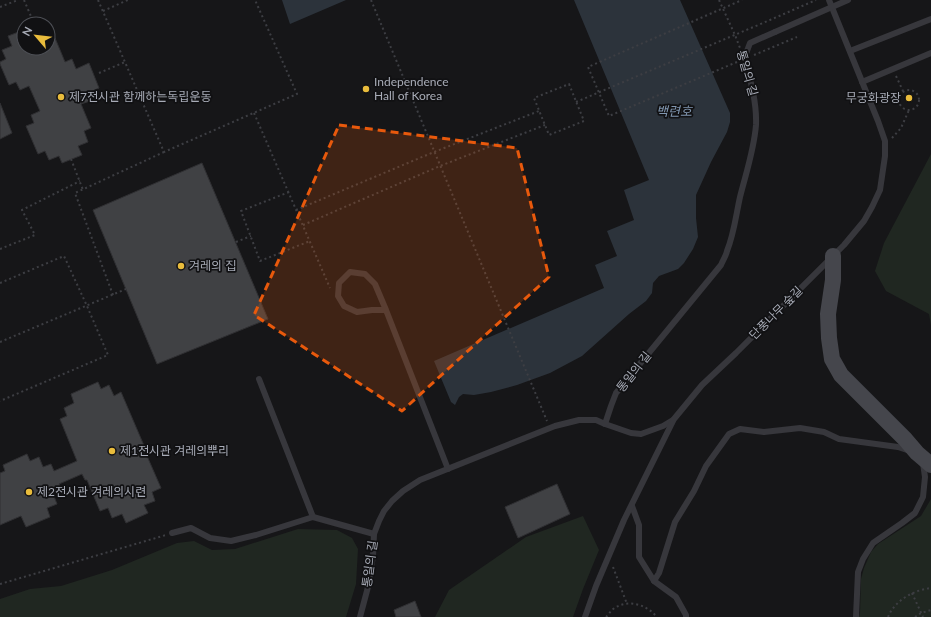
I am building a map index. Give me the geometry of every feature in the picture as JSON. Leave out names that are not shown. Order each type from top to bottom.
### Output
[{"type":"street","points":[[833,256],[833,280],[828,314],[832,359],[841,375],[923,458]]},
{"type":"lane","name":"단풍나무 숲길","points":[[585,617],[624,520],[674,419],[702,385],[844,245],[864,221],[877,199],[882,180],[885,141],[829,0]]},
{"type":"lane","points":[[744,59],[750,43],[848,0]]},
{"type":"lane","points":[[850,51],[931,20]]},
{"type":"lane","points":[[862,82],[931,53]]},
{"type":"lane","name":"통일의 길","points":[[360,617],[368,587],[373,556],[374,534],[384,511],[392,501],[403,491],[420,480],[550,428],[579,420],[596,420],[605,424],[616,393],[721,265],[732,234],[752,154],[756,124],[755,98],[744,59]]},
{"type":"lane","points":[[386,310],[357,312],[344,306],[338,296],[339,283],[350,272],[365,274],[375,284],[386,310],[448,469]]},
{"type":"lane","points":[[259,379],[313,517]]},
{"type":"lane","points":[[605,424],[631,433],[641,434],[655,430],[674,419]]},
{"type":"lane","points":[[654,581],[659,573],[675,522],[694,491],[706,466],[729,434],[740,429],[764,432],[800,428],[824,432],[839,440],[898,447],[923,458],[925,477],[923,497],[915,513],[873,543],[863,559],[858,572],[856,617]]},
{"type":"lane","points":[[632,506],[639,525],[639,557],[654,581],[676,596],[686,617]]},
{"type":"lane","points":[[172,533],[191,528],[210,538],[231,541],[256,536],[313,517],[374,534]]},
{"type":"path","points":[[0,7],[18,0]]},
{"type":"path","points":[[24,0],[31,16]]},
{"type":"path","points":[[98,0],[164,152]]},
{"type":"path","points":[[103,11],[128,0]]},
{"type":"path","points":[[113,295],[75,193],[297,94],[255,0]]},
{"type":"path","points":[[371,0],[550,428]]},
{"type":"path","name":"통일의 길","points":[[719,0],[744,59]]},
{"type":"path","points":[[714,71],[609,116],[588,67],[742,0]]},
{"type":"path","points":[[576,102],[816,0]]},
{"type":"path","points":[[781,44],[797,37]]},
{"type":"path","points":[[99,73],[125,62]]},
{"type":"path","points":[[893,69],[903,92]]},
{"type":"path","points":[[569,84],[584,121],[549,135],[539,112],[534,98],[569,84]]},
{"type":"path","points":[[905,90],[912,90],[918,94],[919,101],[916,108],[909,110],[903,108],[899,103],[899,97],[903,92],[905,90]]},
{"type":"path","points":[[885,146],[901,128],[909,110]]},
{"type":"path","points":[[296,210],[434,152],[539,112]]},
{"type":"path","points":[[254,113],[330,288]]},
{"type":"path","points":[[303,225],[440,166],[545,125]]},
{"type":"path","points":[[71,159],[83,190]]},
{"type":"path","points":[[0,249],[35,235],[22,210],[80,182]]},
{"type":"path","points":[[289,192],[241,211],[260,261],[310,241]]},
{"type":"path","points":[[236,242],[251,236]]},
{"type":"path","points":[[0,283],[64,256],[108,355],[0,401]]},
{"type":"path","points":[[0,342],[126,289]]},
{"type":"path","points":[[0,584],[172,533]]},
{"type":"path","points":[[609,556],[627,604]]},
{"type":"path","points":[[888,617],[900,600],[914,592],[930,587]]},
{"type":"path","points":[[912,593],[923,617]]},
{"type":"path","points":[[606,617],[612,610],[621,605],[631,603],[640,604],[649,609],[657,617]]},
{"type":"path","points":[[915,617],[921,612],[931,610]]},
{"type":"highlighted area","points":[[339,125],[517,148],[549,277],[402,411],[254,315]]},
{"type":"shaded area","points":[[931,154],[931,325],[929,314],[886,291],[875,271],[884,243]]},
{"type":"shaded area","points":[[931,499],[931,617],[859,617],[861,579],[871,552],[878,544],[921,516]]},
{"type":"shaded area","points":[[583,516],[599,550],[573,617],[435,617],[449,590],[526,537]]},
{"type":"shaded area","points":[[298,529],[337,530],[352,538],[358,549],[356,584],[346,617],[0,617],[0,599],[30,589],[61,586],[112,570],[177,543],[194,541],[212,550],[235,549]]},
{"type":"water","points":[[282,0],[346,0],[290,24]]},
{"type":"water","name":"백련호","points":[[574,0],[680,0],[730,113],[730,122],[727,132],[696,195],[698,237],[693,249],[684,263],[678,269],[659,276],[653,283],[652,293],[646,301],[629,314],[582,356],[550,373],[517,385],[474,395],[463,394],[459,397],[455,405],[451,402],[434,361],[604,288],[595,265],[617,256],[607,231],[634,220],[624,190],[649,180]]},
{"type":"building","name":"제7전시관 함께하는독립운동","points":[[16,33],[16,56],[56,56],[56,40],[65,62],[72,59],[76,69],[89,63],[99,88],[86,94],[90,101],[81,104],[91,128],[84,131],[88,142],[78,146],[82,155],[62,163],[59,156],[49,160],[45,151],[38,154],[26,126],[34,123],[31,115],[40,111],[29,86],[20,90],[16,82],[9,85],[0,64],[0,62],[6,59],[2,50],[12,46],[8,36]]},
{"type":"building","points":[[0,103],[12,133],[0,139]]},
{"type":"building","name":"겨레의 집","points":[[202,163],[268,319],[157,364],[93,210]]},
{"type":"building","name":"제1전시관 겨레의뿌리","points":[[98,382],[101,389],[109,385],[114,396],[121,392],[161,488],[152,492],[155,501],[144,505],[148,513],[126,523],[122,514],[112,518],[108,508],[100,511],[87,480],[85,480],[82,474],[59,484],[62,490],[53,494],[57,504],[47,508],[50,517],[26,527],[21,516],[0,525],[0,473],[5,471],[3,465],[27,454],[30,461],[39,457],[43,467],[51,464],[54,471],[77,461],[60,419],[67,416],[64,408],[74,403],[71,394]]},
{"type":"building","points":[[557,484],[570,514],[518,538],[505,507]]},
{"type":"building","points":[[415,601],[421,617],[396,617],[394,610]]},
{"type":"place","name":"Independence Hall of Korea","points":[[366,89]]},
{"type":"place","name":"제7전시관 함께하는독립운동","points":[[61,97]]},
{"type":"place","name":"무궁화광장","points":[[909,98]]},
{"type":"place","name":"겨레의 집","points":[[181,266]]},
{"type":"place","name":"제1전시관 겨레의뿌리","points":[[112,451]]},
{"type":"place","name":"제2전시관 겨레의시련","points":[[29,492]]}]
